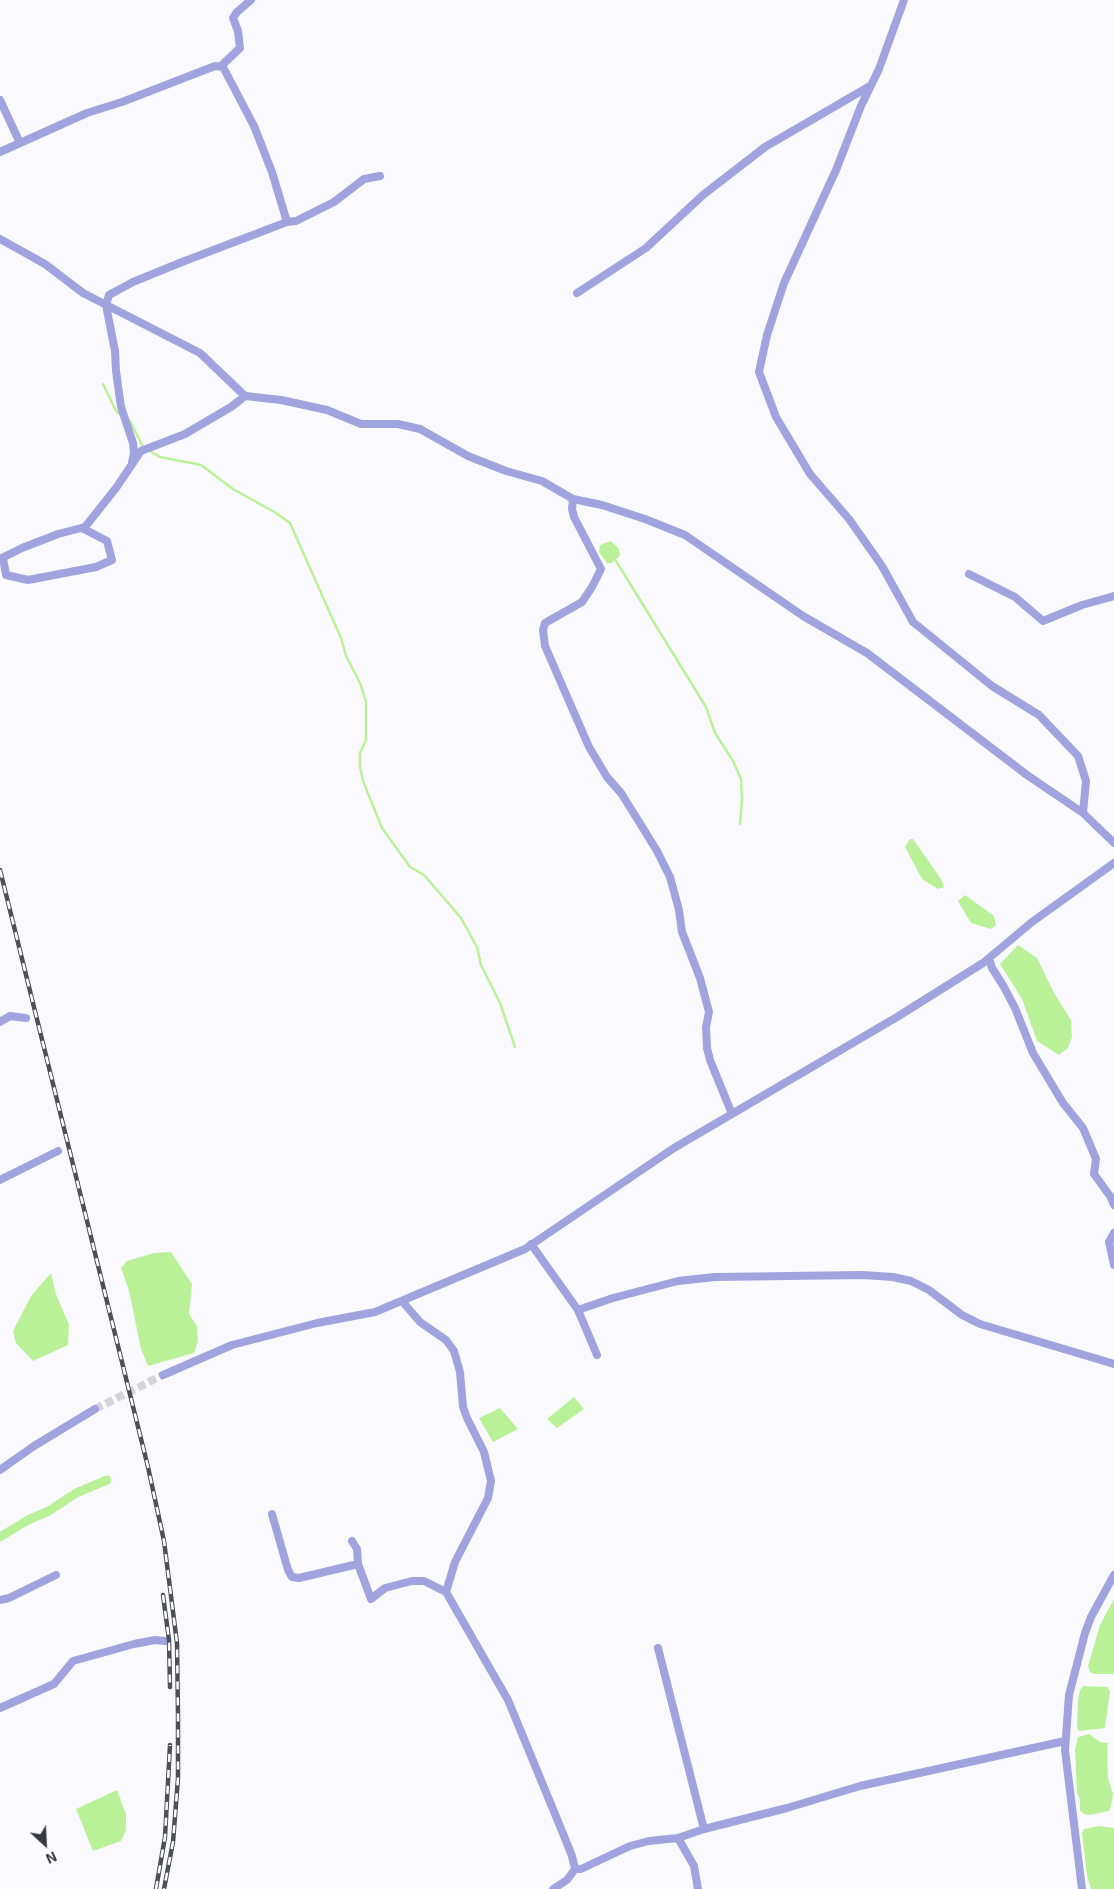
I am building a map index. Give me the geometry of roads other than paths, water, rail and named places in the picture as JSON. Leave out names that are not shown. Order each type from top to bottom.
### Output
[{"type":"street","points":[[0,152],[86,113],[109,107],[215,66],[221,66],[240,48],[238,31],[233,18],[251,0]]},
{"type":"street","points":[[904,0],[879,69],[861,106],[836,170],[784,283],[767,335],[759,372],[776,418],[810,474],[849,519],[882,566],[913,622],[992,686],[1039,715],[1078,756],[1086,781],[1083,813]]},
{"type":"street","points":[[221,66],[254,126],[287,222]]},
{"type":"street","points":[[577,293],[646,248],[703,195],[765,147],[870,86]]},
{"type":"street","points":[[0,100],[20,143]]},
{"type":"street","points":[[132,463],[133,443],[122,411],[115,351],[106,305],[109,295],[133,282],[182,262],[287,222],[296,221],[334,202],[364,178],[380,176]]},
{"type":"street","points":[[0,239],[44,264],[83,293],[200,353],[245,396],[282,400],[327,410],[361,424],[398,424],[420,429],[468,456],[506,471],[542,481],[573,499],[602,505],[685,535],[803,616],[867,653],[1027,775],[1083,813],[1114,843]]},
{"type":"street","points":[[82,528],[107,541],[112,560],[96,568],[57,576],[28,580],[6,575],[2,559],[58,534],[85,527],[116,488],[141,451],[184,434],[231,407],[245,396]]},
{"type":"street","points":[[573,499],[572,512],[601,569],[582,602],[545,623],[543,637],[547,653],[580,729],[595,757],[607,777],[621,792],[657,851],[670,877],[679,910],[682,932],[700,978],[709,1012],[706,1027],[708,1054],[732,1114]]},
{"type":"street","points":[[969,574],[1015,597],[1043,621],[1082,605],[1114,596]]},
{"type":"street","points":[[163,1376],[232,1345],[317,1323],[375,1312],[525,1249],[674,1148],[898,1018],[989,958],[1032,922],[1114,863]]},
{"type":"street","points":[[989,958],[992,968],[1015,1008],[1033,1053],[1063,1102],[1083,1128],[1096,1159],[1094,1174],[1110,1196],[1114,1205]]},
{"type":"street","points":[[0,1022],[10,1016],[26,1018]]},
{"type":"street","points":[[0,1180],[58,1151]]},
{"type":"street","points":[[1114,1234],[1109,1242],[1114,1265]]},
{"type":"street","points":[[531,1244],[578,1310],[597,1355]]},
{"type":"street","points":[[578,1310],[613,1298],[678,1281],[715,1277],[893,1276],[911,1281],[928,1290],[962,1315],[980,1324],[1114,1364]]},
{"type":"street","points":[[402,1302],[420,1322],[446,1340],[454,1351],[460,1372],[463,1406],[484,1452],[491,1481],[488,1498],[455,1562],[446,1592]]},
{"type":"street","points":[[0,1470],[22,1454],[95,1409]]},
{"type":"street","points":[[272,1514],[288,1570],[292,1577],[299,1578],[358,1564]]},
{"type":"street","points":[[352,1541],[357,1549],[358,1564],[372,1599],[384,1588],[412,1581],[424,1581],[446,1592],[508,1700],[567,1843],[575,1869]]},
{"type":"street","points":[[0,1600],[10,1598],[56,1575]]},
{"type":"street","points":[[1082,1889],[1072,1818],[1065,1741],[1069,1695],[1085,1633],[1097,1604],[1114,1575]]},
{"type":"street","points":[[0,1708],[54,1684],[73,1661],[134,1644],[155,1640],[165,1641]]},
{"type":"street","points":[[658,1648],[704,1829]]},
{"type":"street","points":[[575,1869],[581,1869],[630,1846],[649,1841],[678,1838],[704,1829],[787,1808],[860,1786],[1065,1741]]},
{"type":"street","points":[[678,1838],[694,1866],[698,1889]]},
{"type":"street","points":[[553,1889],[567,1880],[575,1869]]},
{"type":"waterway","points":[[103,384],[116,411],[121,415]]},
{"type":"waterway","points":[[130,421],[143,447]]},
{"type":"waterway","points":[[148,450],[160,457],[201,465],[233,489],[290,523],[341,638],[346,656],[360,683],[366,702],[366,740],[360,753],[360,767],[363,781],[382,828],[410,867],[424,875],[461,918],[477,947],[481,965],[500,1003],[515,1047]]},
{"type":"waterway","points":[[616,561],[706,707],[715,733],[733,761],[741,779],[740,824]]},
{"type":"waterway","points":[[0,1537],[28,1520],[49,1511],[76,1493],[107,1480]]},
{"type":"tunnel","points":[[95,1409],[163,1375]]},
{"type":"railway","points":[[0,870],[148,1467],[164,1541],[177,1643],[178,1715],[178,1778],[173,1842],[164,1889]]},
{"type":"railway","points":[[163,1595],[169,1640],[170,1687]]},
{"type":"railway","points":[[156,1889],[165,1837],[170,1745]]}]
